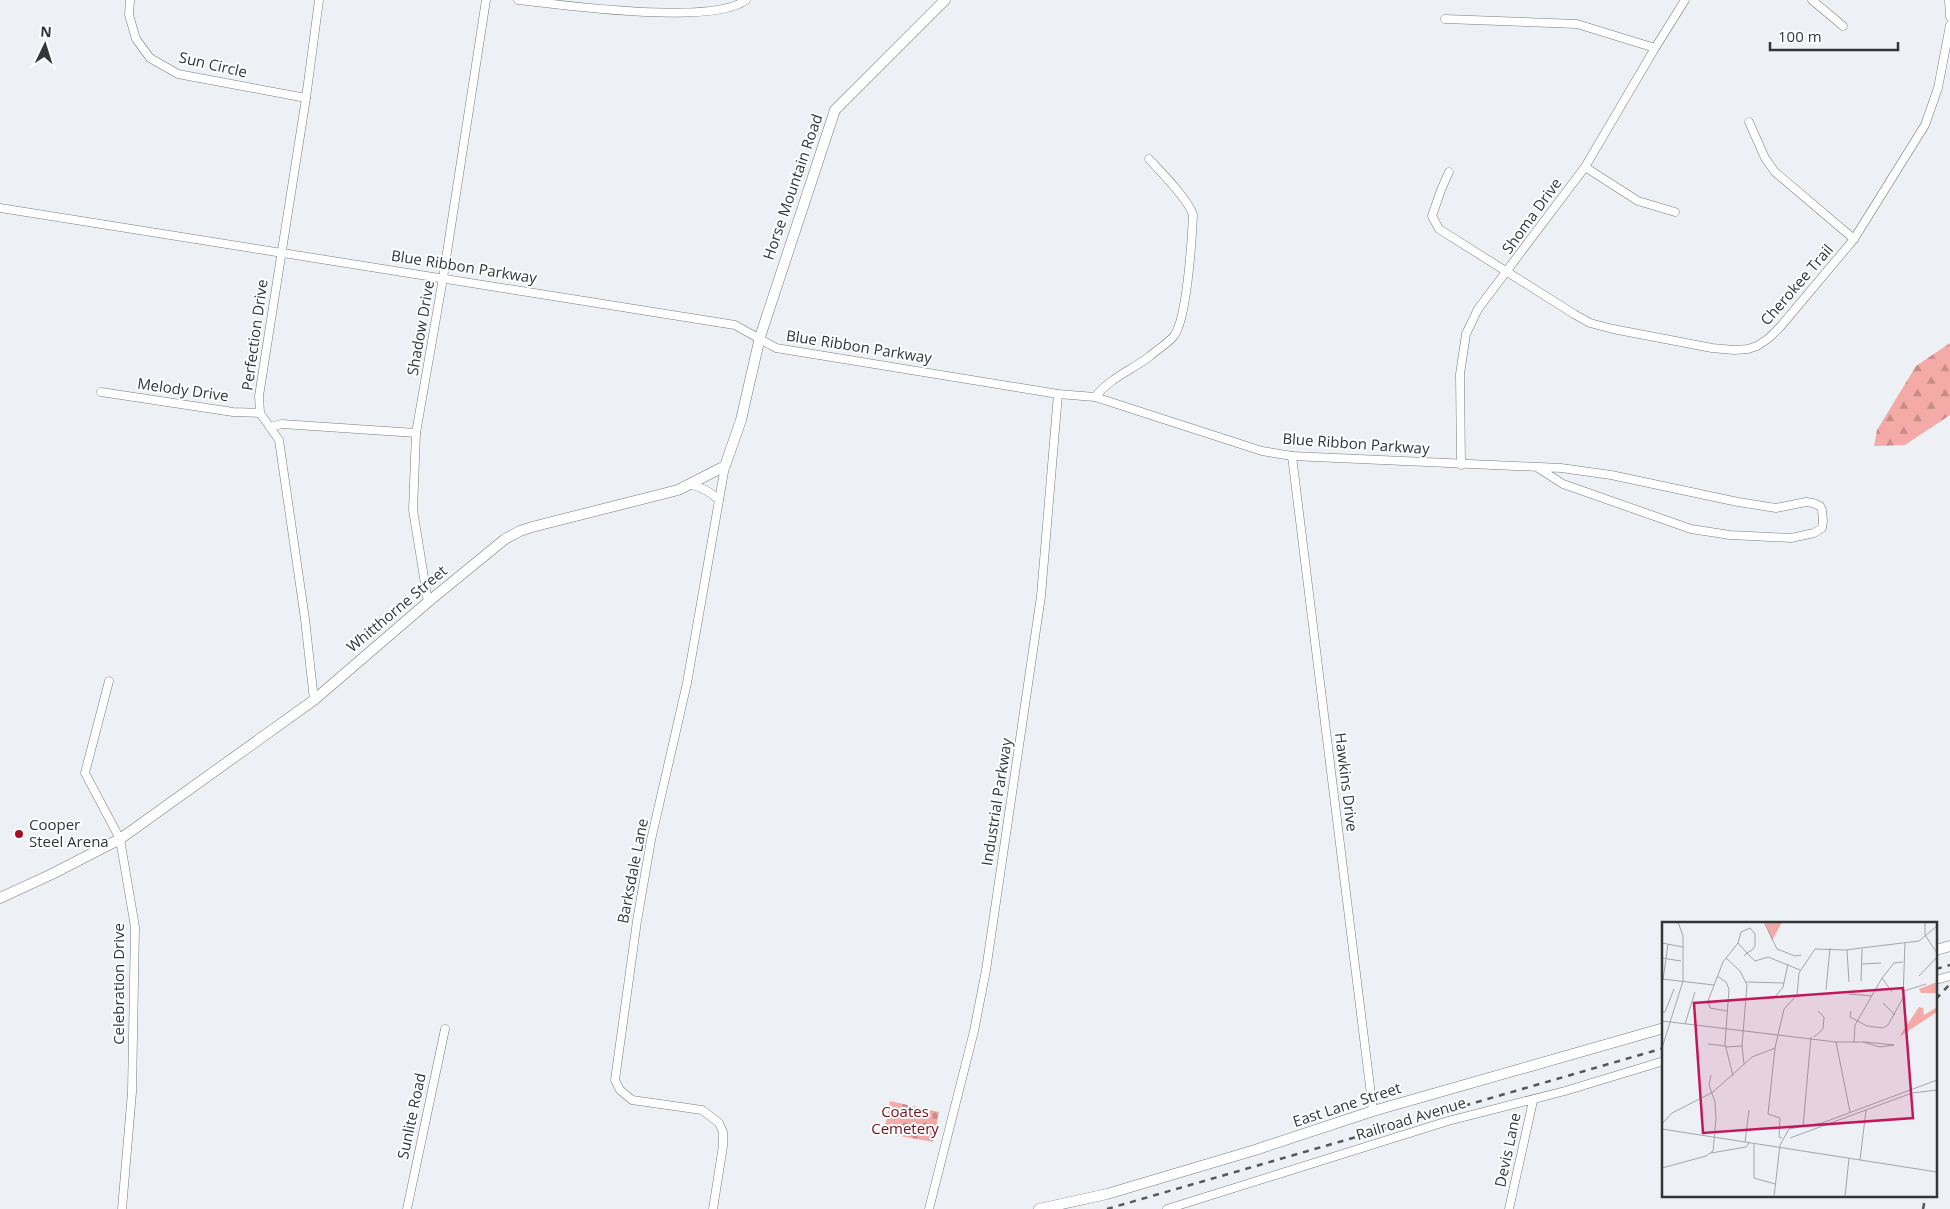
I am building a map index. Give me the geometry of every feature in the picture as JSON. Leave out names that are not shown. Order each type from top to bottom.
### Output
[{"type":"street","name":"Sun Circle","points":[[130,0],[129,15],[136,39],[150,58],[178,74],[306,98]]},
{"type":"street","name":"Perfection Drive","points":[[314,700],[305,619],[279,440],[260,413],[259,396],[306,98],[319,0]]},
{"type":"street","name":"Shadow Drive","points":[[428,602],[413,510],[416,433],[443,278],[486,0]]},
{"type":"street","points":[[518,0],[579,7],[702,13],[720,10],[746,0]]},
{"type":"street","name":"Horse Mountain Road","points":[[760,337],[835,110],[945,0]]},
{"type":"street","name":"Shoma Drive","points":[[1462,465],[1460,374],[1466,334],[1478,308],[1585,167],[1685,0]]},
{"type":"street","points":[[1812,0],[1843,26]]},
{"type":"street","points":[[1949,0],[1950,17]]},
{"type":"street","points":[[1445,19],[1577,24],[1655,48]]},
{"type":"street","name":"Cherokee Trail","points":[[1449,172],[1432,216],[1436,224],[1445,234],[1574,314],[1590,323],[1613,329],[1712,348],[1748,349],[1757,346],[1782,326],[1854,239],[1925,126],[1938,88],[1950,25]]},
{"type":"street","points":[[1749,122],[1765,158],[1775,172],[1854,239]]},
{"type":"street","points":[[1095,396],[1104,386],[1149,357],[1174,336],[1179,324],[1187,286],[1193,215],[1192,210],[1185,201],[1149,159]]},
{"type":"street","points":[[1585,167],[1638,201],[1675,212]]},
{"type":"street","name":"Blue Ribbon Parkway","points":[[0,208],[736,325],[760,337],[776,348],[1058,394],[1095,396],[1262,450],[1292,456],[1561,468],[1611,475],[1738,502],[1776,508],[1806,502],[1813,503],[1820,506],[1822,510],[1822,528],[1814,533],[1791,538],[1730,535],[1691,529],[1562,484],[1538,468]]},
{"type":"street","points":[[725,466],[741,420],[760,337]]},
{"type":"street","name":"Melody Drive","points":[[101,392],[233,412],[260,413]]},
{"type":"street","name":"Industrial Parkway","points":[[929,1209],[974,1031],[986,970],[1041,596],[1058,394]]},
{"type":"street","points":[[270,427],[282,424],[416,433]]},
{"type":"street","name":"Hawkins Drive","points":[[1292,456],[1373,1111]]},
{"type":"street","name":"Whitthorne Street","points":[[0,898],[52,874],[120,838],[314,700],[505,539],[520,531],[678,490],[725,466]]},
{"type":"street","name":"Barksdale Lane","points":[[714,1209],[723,1146],[723,1132],[719,1123],[702,1110],[632,1100],[620,1090],[615,1080],[640,903],[651,840],[687,683],[725,466]]},
{"type":"street","points":[[689,484],[702,487],[719,500]]},
{"type":"street","name":"Celebration Drive","points":[[109,682],[85,773],[120,838],[135,927],[132,1092],[122,1209]]},
{"type":"street","name":"Sunlite Road","points":[[407,1209],[445,1029]]},
{"type":"street","name":"East Lane Street","points":[[1038,1209],[1116,1191],[1255,1150],[1373,1111],[1662,1029]]},
{"type":"street","name":"Railroad Avenue","points":[[1167,1209],[1448,1122],[1528,1101],[1662,1062]]},
{"type":"street","name":"Devis Lane","points":[[1509,1209],[1533,1101],[1528,1101]]},
{"type":"green space","points":[[1950,343],[1950,415],[1905,445],[1874,446],[1877,430],[1916,366]]},
{"type":"green space","name":"Coates Cemetery","points":[[890,1101],[939,1112],[933,1142],[884,1133]]},
{"type":"railway","points":[[1938,968],[1950,965]]},
{"type":"railway","points":[[1938,997],[1950,984]]},
{"type":"railway","points":[[1107,1209],[1662,1049]]},
{"type":"railway","points":[[1923,1209],[1926,1196]]},
{"type":"place","name":"Cooper Steel Arena","points":[[19,834]]}]
